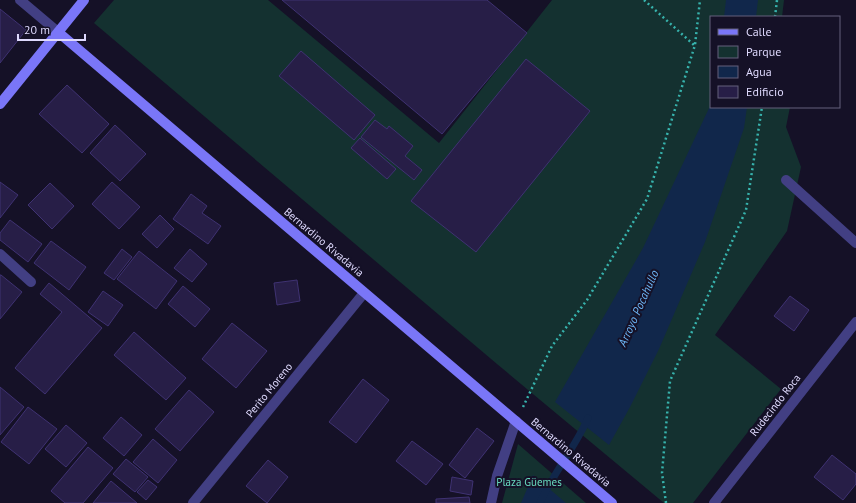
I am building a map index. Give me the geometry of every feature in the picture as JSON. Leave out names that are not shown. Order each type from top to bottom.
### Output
[{"type":"street","name":"Bernardino Rivadavia","points":[[20,0],[612,503]]},
{"type":"street","points":[[0,104],[84,0]]},
{"type":"street","points":[[786,180],[856,243]]},
{"type":"street","points":[[0,254],[31,282]]},
{"type":"street","name":"Perito Moreno","points":[[193,503],[364,292]]},
{"type":"street","name":"Rudecindo Roca","points":[[714,503],[856,322]]},
{"type":"street","points":[[491,503],[497,476],[516,421]]},
{"type":"path","points":[[644,0],[695,45]]},
{"type":"path","points":[[516,421],[552,346],[587,300],[647,199],[695,45],[700,0]]},
{"type":"path","points":[[775,16],[777,0]]},
{"type":"path","points":[[666,503],[662,473],[670,381],[746,210],[762,108]]},
{"type":"green space","points":[[114,0],[268,0],[439,143],[552,0],[784,0],[782,16],[710,16],[710,108],[790,108],[786,127],[801,167],[787,231],[715,335],[781,389],[693,503],[664,503],[497,364],[94,23]]},
{"type":"green space","name":"Plaza Güemes","points":[[518,444],[586,503],[502,503]]},
{"type":"water","points":[[726,0],[758,0],[756,16],[724,16]]},
{"type":"water","points":[[710,106],[710,108],[747,108],[744,128],[705,242],[659,349],[609,445],[555,402],[643,248]]},
{"type":"water","points":[[533,475],[566,503],[521,503]]},
{"type":"building","points":[[282,0],[487,0],[527,33],[442,134]]},
{"type":"building","points":[[0,9],[26,30],[0,63]]},
{"type":"building","points":[[301,51],[375,115],[354,140],[279,76]]},
{"type":"building","points":[[526,59],[590,111],[476,252],[411,201]]},
{"type":"building","points":[[67,85],[109,124],[82,153],[39,114]]},
{"type":"building","points":[[375,120],[387,129],[389,126],[413,146],[405,156],[422,170],[414,180],[361,137]]},
{"type":"building","points":[[115,125],[146,154],[120,181],[90,153]]},
{"type":"building","points":[[360,138],[396,169],[387,179],[351,148]]},
{"type":"building","points":[[0,182],[18,195],[0,218]]},
{"type":"building","points":[[112,182],[140,207],[119,229],[92,204]]},
{"type":"building","points":[[50,183],[74,206],[52,229],[28,205]]},
{"type":"building","points":[[191,194],[207,206],[202,213],[221,226],[208,244],[173,219]]},
{"type":"building","points":[[160,215],[174,229],[157,248],[142,234]]},
{"type":"building","points":[[10,220],[42,244],[28,262],[0,240],[0,233]]},
{"type":"building","points":[[51,241],[86,267],[69,290],[34,263]]},
{"type":"building","points":[[122,249],[132,257],[114,280],[104,273]]},
{"type":"building","points":[[190,249],[207,264],[192,282],[174,268]]},
{"type":"building","points":[[139,251],[177,281],[156,309],[117,279]]},
{"type":"building","points":[[0,275],[22,292],[0,319]]},
{"type":"building","points":[[297,280],[300,301],[277,305],[274,283]]},
{"type":"building","points":[[49,283],[102,328],[45,394],[15,368],[62,312],[40,294]]},
{"type":"building","points":[[183,286],[210,309],[195,327],[168,304]]},
{"type":"building","points":[[103,291],[123,305],[108,326],[88,312]]},
{"type":"building","points":[[790,296],[809,310],[794,331],[774,316]]},
{"type":"building","points":[[232,323],[267,351],[236,388],[202,359]]},
{"type":"building","points":[[134,332],[186,378],[166,400],[114,355]]},
{"type":"building","points":[[363,379],[389,400],[356,443],[329,422]]},
{"type":"building","points":[[0,387],[24,407],[0,435]]},
{"type":"building","points":[[189,390],[214,412],[180,451],[155,429]]},
{"type":"building","points":[[28,407],[57,429],[29,464],[1,442]]},
{"type":"building","points":[[121,417],[142,435],[124,456],[103,438]]},
{"type":"building","points":[[66,425],[87,443],[66,467],[45,449]]},
{"type":"building","points":[[477,428],[494,441],[465,478],[449,465]]},
{"type":"building","points":[[153,439],[177,460],[158,483],[133,462]]},
{"type":"building","points":[[412,441],[443,464],[426,485],[396,461]]},
{"type":"building","points":[[88,447],[113,468],[83,503],[65,503],[51,491]]},
{"type":"building","points":[[832,455],[856,474],[856,484],[843,500],[814,477]]},
{"type":"building","points":[[126,459],[148,477],[135,492],[113,474]]},
{"type":"building","points":[[268,460],[288,477],[267,503],[246,486]]},
{"type":"building","points":[[452,477],[473,481],[471,495],[450,491]]},
{"type":"building","points":[[148,480],[157,487],[146,500],[137,492]]},
{"type":"building","points":[[111,481],[137,503],[93,503]]},
{"type":"building","points":[[469,497],[470,503],[436,503],[436,499]]},
{"type":"waterway","name":"Arroyo Pocahullo","points":[[540,503],[551,481],[577,440],[588,418]]}]
